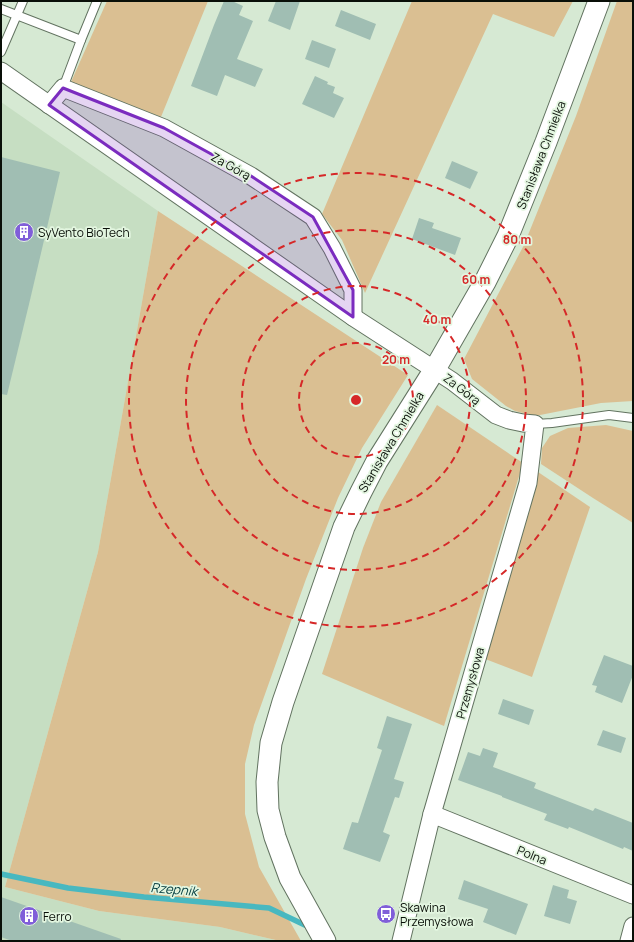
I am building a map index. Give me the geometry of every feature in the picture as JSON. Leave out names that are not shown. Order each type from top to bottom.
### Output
[{"type":"street","name":"Stanisława Chmielka","points":[[325,941],[290,878],[275,837],[268,810],[267,782],[271,743],[283,702],[344,527],[377,461],[435,369],[485,282],[508,236],[546,142],[599,1]]},
{"type":"street","name":"Za Górą","points":[[1,71],[353,317],[435,369],[496,415],[509,420],[535,424]]},
{"type":"street","name":"Za Górą","points":[[63,88],[164,128],[251,176],[313,216],[332,248],[353,290],[353,317]]},
{"type":"street","points":[[49,105],[63,88]]},
{"type":"street","name":"Przemysłowa","points":[[401,941],[432,814],[528,484],[535,424]]},
{"type":"street","name":"Polna","points":[[432,814],[633,895]]},
{"type":"street","points":[[629,941],[633,926]]},
{"type":"lane","points":[[1,52],[23,1]]},
{"type":"lane","points":[[63,88],[97,1]]},
{"type":"lane","points":[[1,9],[81,40]]},
{"type":"lane","points":[[535,424],[610,415],[633,418]]},
{"type":"highlighted area","points":[[63,88],[164,128],[251,176],[313,217],[353,290],[353,317],[49,105]]},
{"type":"shaded area","points":[[107,1],[208,1],[161,117],[71,82]]},
{"type":"shaded area","points":[[412,1],[573,1],[554,37],[493,14],[365,293],[342,240],[322,214]]},
{"type":"shaded area","points":[[617,1],[633,1],[633,401],[601,403],[535,416],[515,411],[506,406],[472,379],[464,359],[524,245],[576,116]]},
{"type":"shaded area","points":[[1,102],[158,211],[98,552],[5,887],[99,911],[220,927],[280,941],[1,941]]},
{"type":"shaded area","points":[[158,211],[408,375],[362,448],[338,498],[306,579],[254,725],[245,764],[245,814],[259,867],[301,941],[280,941],[220,927],[99,911],[5,887],[98,552]]},
{"type":"shaded area","points":[[437,405],[523,463],[444,726],[322,674],[363,548],[381,502]]},
{"type":"shaded area","points":[[606,425],[633,431],[633,523],[541,464],[542,448],[550,436],[568,428]]},
{"type":"shaded area","points":[[538,472],[590,507],[532,677],[480,657]]},
{"type":"building","points":[[224,1],[232,1],[243,6],[239,15],[253,21],[237,59],[263,69],[255,87],[225,75],[217,96],[191,86]]},
{"type":"building","points":[[276,1],[300,1],[290,30],[268,21]]},
{"type":"building","points":[[341,10],[376,24],[370,40],[335,26]]},
{"type":"building","points":[[312,40],[336,49],[329,68],[305,59]]},
{"type":"building","points":[[315,76],[328,82],[327,84],[335,87],[333,93],[344,98],[334,118],[302,104]]},
{"type":"building","name":"SyVento BioTech","points":[[1,157],[60,172],[7,395],[1,394]]},
{"type":"building","points":[[452,161],[478,172],[470,189],[445,178]]},
{"type":"building","points":[[419,218],[434,223],[432,228],[461,238],[455,255],[412,239]]},
{"type":"building","points":[[604,655],[633,666],[633,675],[622,703],[595,692],[597,686],[592,685]]},
{"type":"building","points":[[503,699],[534,710],[529,725],[498,714]]},
{"type":"building","points":[[387,716],[412,724],[394,779],[404,782],[399,798],[395,797],[383,832],[390,835],[380,862],[343,849],[352,822],[358,823],[382,750],[377,748]]},
{"type":"building","points":[[603,730],[626,738],[621,753],[597,745]]},
{"type":"building","points":[[483,748],[498,753],[493,767],[536,783],[534,788],[593,811],[595,808],[633,823],[633,851],[624,847],[623,849],[569,827],[568,829],[544,820],[547,814],[458,780],[468,752],[480,756]]},
{"type":"building","points":[[464,880],[528,904],[516,935],[483,922],[488,909],[458,899]]},
{"type":"building","points":[[553,885],[569,890],[567,898],[577,901],[570,924],[544,916]]},
{"type":"building","name":"Ferro","points":[[1,897],[121,939],[120,941],[12,941],[1,937]]},
{"type":"waterway","name":"Rzepnik","points":[[1,874],[68,888],[144,897],[269,908],[309,927]]},
{"type":"place","name":"SyVento BioTech","points":[[24,232]]},
{"type":"place","name":"Skawina Przemysłowa","points":[[386,914]]},
{"type":"place","name":"Ferro","points":[[29,916]]}]
